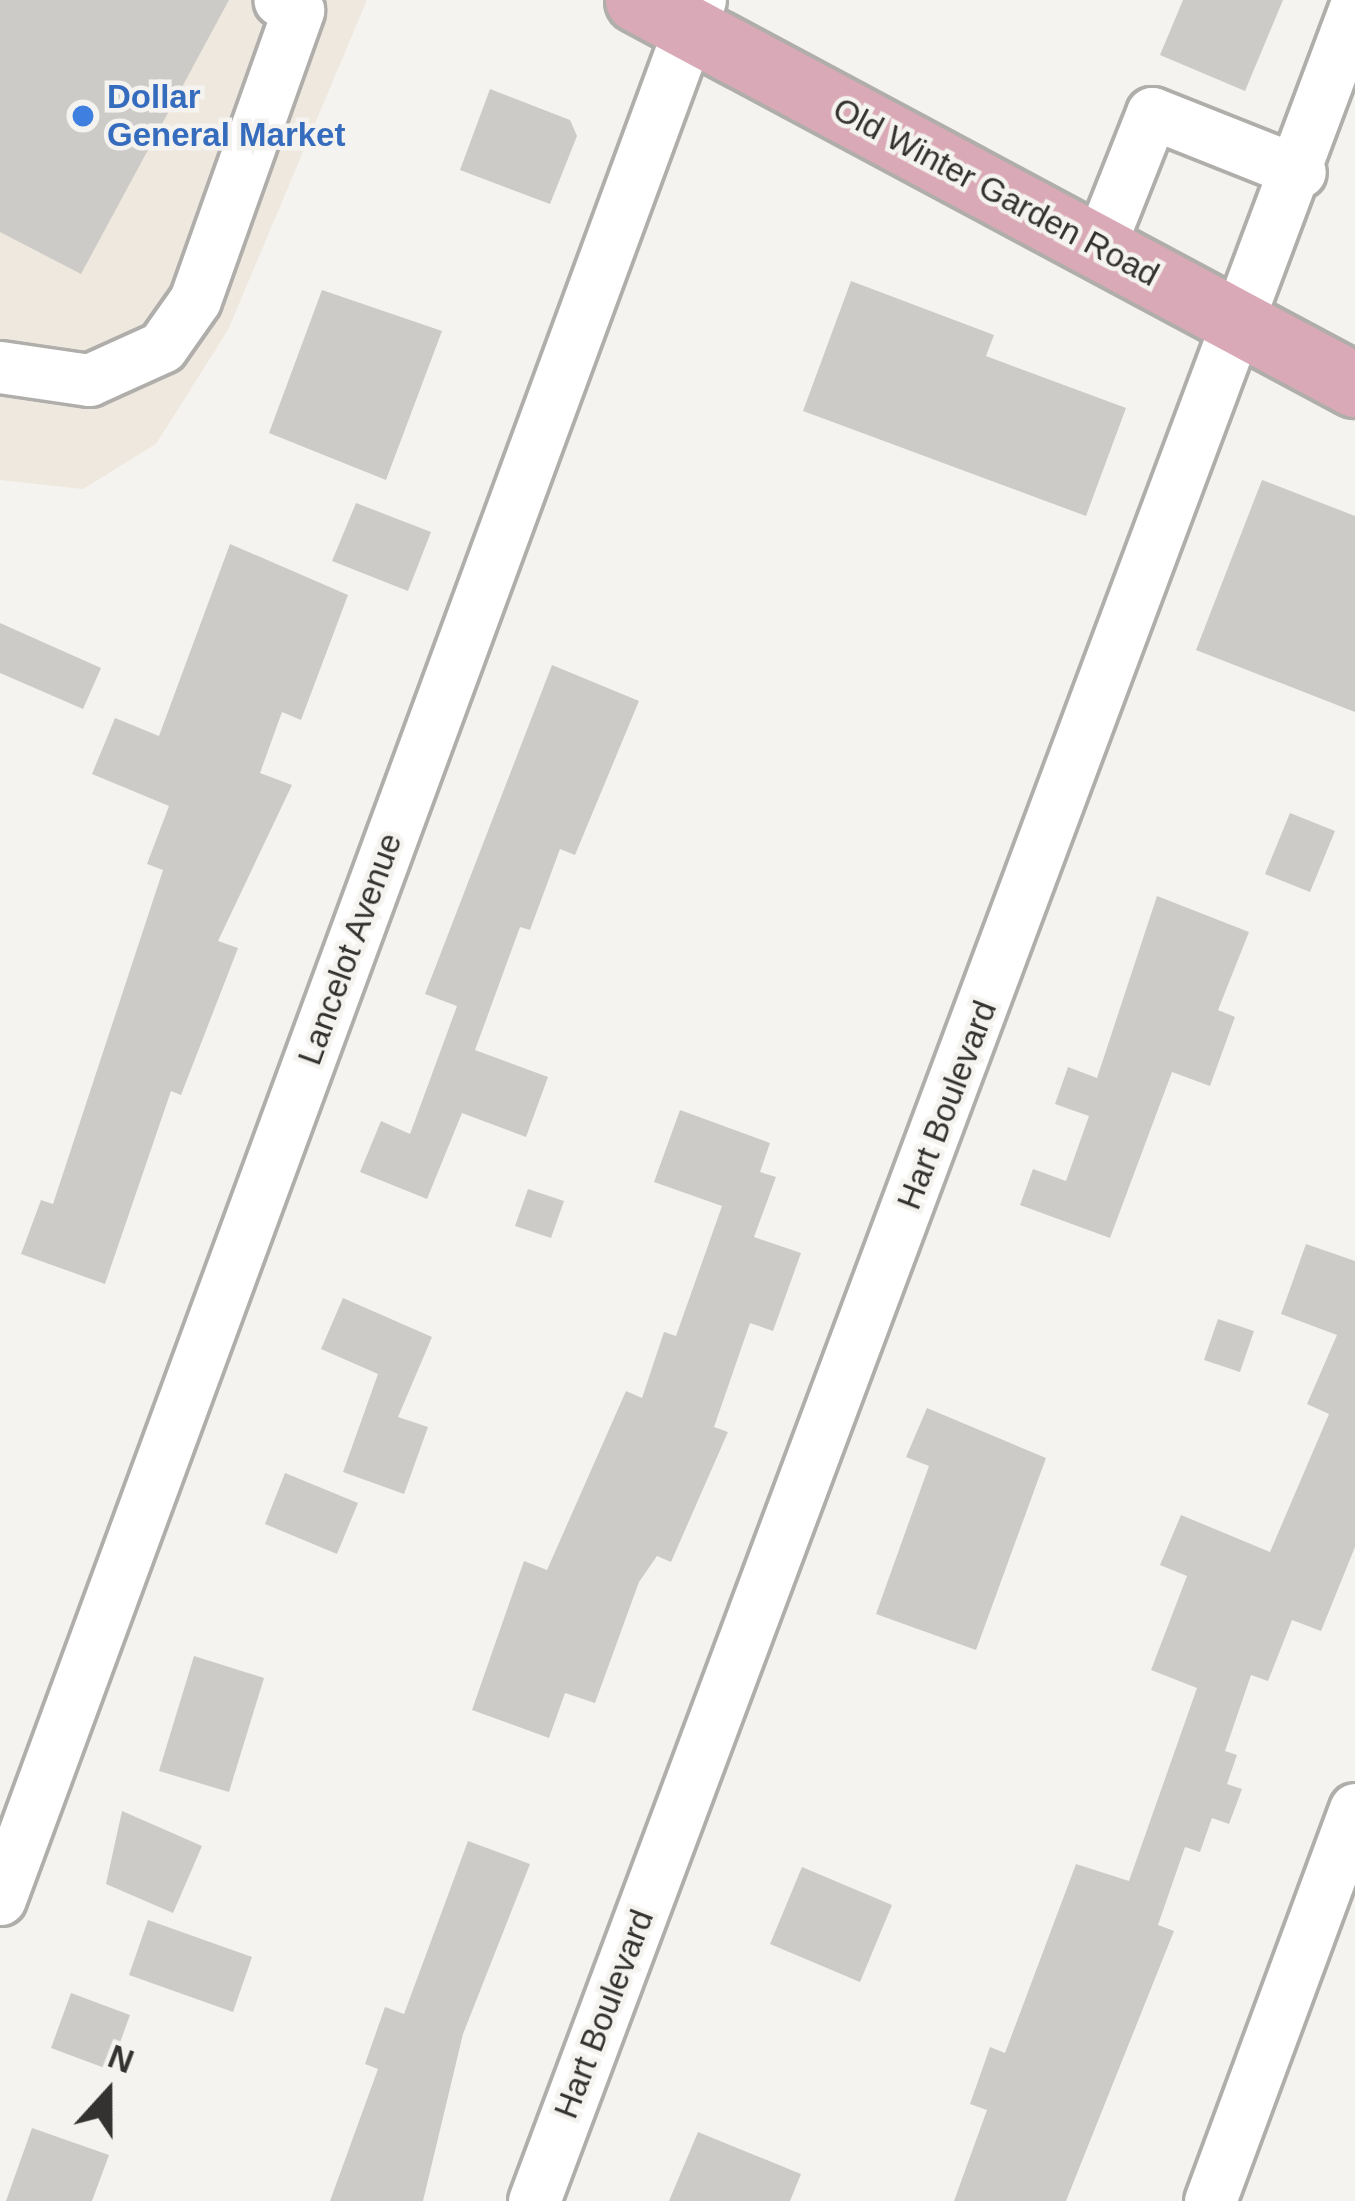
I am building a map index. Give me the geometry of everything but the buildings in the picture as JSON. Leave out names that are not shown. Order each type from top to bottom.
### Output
[{"type":"main road","name":"Old Winter Garden Road","points":[[675,9],[1099,248],[1355,385]]},
{"type":"street","points":[[0,367],[89,380],[162,347],[195,300],[298,10],[279,0]]},
{"type":"street","name":"Hart Boulevard","points":[[534,2201],[1300,172],[1355,7]]},
{"type":"street","name":"Lancelot Avenue","points":[[0,1899],[675,9]]},
{"type":"street","points":[[1099,248],[1152,113],[1300,172]]},
{"type":"street","points":[[1210,2201],[1355,1809]]},
{"type":"shaded area","points":[[0,0],[367,0],[228,330],[156,444],[83,489],[0,480]]},
{"type":"place","name":"Dollar General Market","points":[[83,116]]}]
